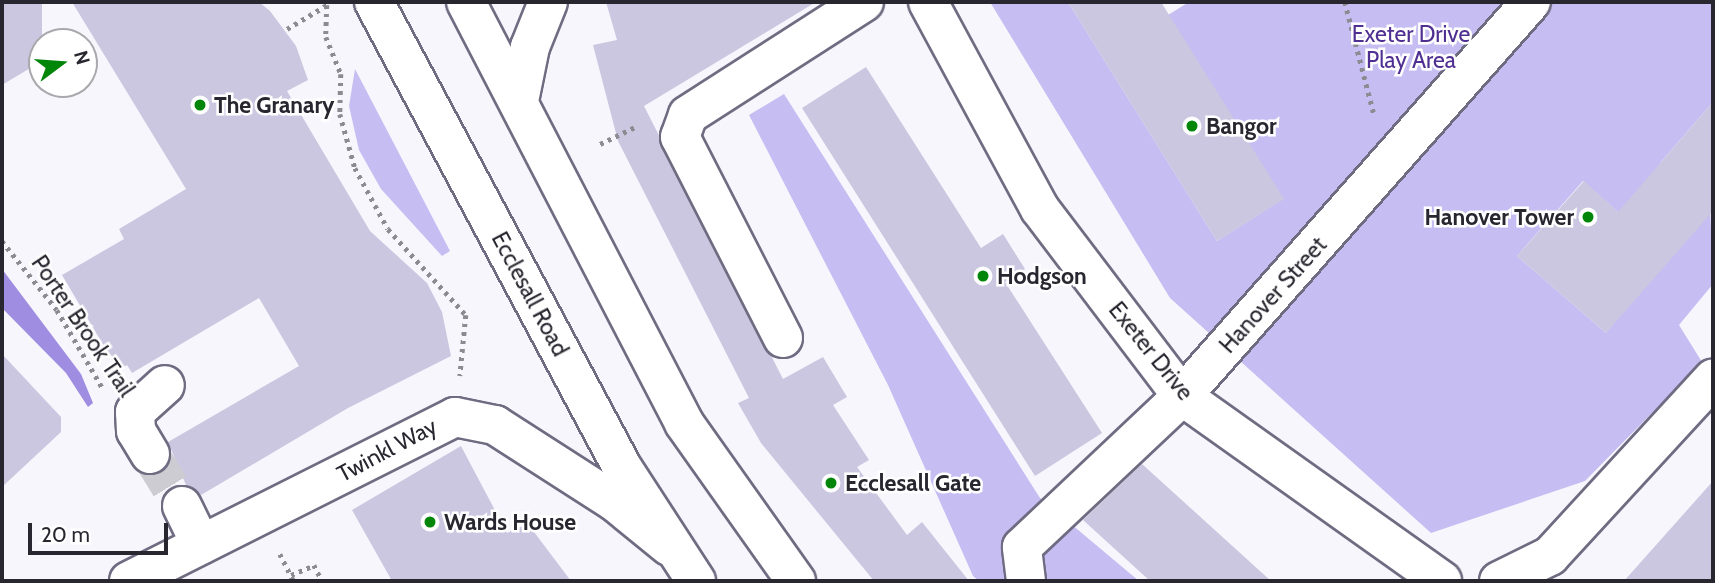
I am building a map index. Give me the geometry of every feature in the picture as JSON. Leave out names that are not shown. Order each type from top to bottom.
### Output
[{"type":"street","name":"Ecclesall Road","points":[[374,2],[670,547],[696,581]]},
{"type":"street","points":[[466,2],[684,423],[788,570]]},
{"type":"street","points":[[519,102],[530,47],[548,2]]},
{"type":"street","points":[[783,338],[680,137],[688,115],[864,2]]},
{"type":"street","name":"Exeter Drive","points":[[928,2],[1040,209],[1182,396],[1442,581]]},
{"type":"street","name":"Hanover Street","points":[[1026,581],[1022,547],[1182,396],[1531,2]]},
{"type":"street","points":[[1499,581],[1550,556],[1713,379]]},
{"type":"street","points":[[143,443],[139,404],[165,385]]},
{"type":"street","name":"Twinkl Way","points":[[129,581],[201,544],[263,519],[438,421],[467,416],[495,425],[615,502],[670,547]]},
{"type":"street","points":[[182,506],[201,544]]},
{"type":"path","points":[[1345,2],[1388,166]]},
{"type":"path","points":[[286,29],[327,5],[326,37],[341,74],[340,114],[355,168],[388,229],[466,315],[466,340]]},
{"type":"path","name":"Porter Brook Trail","points":[[2,241],[57,310],[143,443]]},
{"type":"path","points":[[291,575],[314,565],[322,581]]},
{"type":"green space","name":"Exeter Drive Play Area","points":[[990,2],[1068,2],[1217,241],[1283,199],[1168,15],[1189,2],[1713,2],[1713,102],[1661,162],[1628,221],[1583,181],[1517,256],[1606,333],[1710,204],[1713,284],[1679,325],[1702,362],[1585,481],[1431,533],[1170,298]]},
{"type":"green space","points":[[355,69],[450,251],[442,256],[381,189],[359,150],[349,106]]},
{"type":"green space","points":[[784,94],[1040,498],[1139,581],[979,581],[973,576],[888,385],[749,115]]},
{"type":"shaded area","points":[[2,269],[81,374],[93,403],[88,407],[66,373],[2,308]]},
{"type":"building","points":[[2,2],[42,2],[42,28],[28,28],[28,69],[2,85]]},
{"type":"building","points":[[72,2],[259,2],[270,11],[296,46],[308,80],[287,91],[370,231],[427,283],[442,312],[451,356],[348,408],[201,495],[186,485],[168,442],[299,366],[259,298],[132,373],[127,365],[118,370],[62,275],[124,239],[119,229],[186,189],[98,45],[98,28],[88,28]]},
{"type":"building","points":[[606,2],[816,2],[644,106],[783,379],[823,357],[847,397],[833,405],[869,460],[857,467],[907,535],[922,522],[969,581],[874,581],[761,443],[738,403],[749,398],[618,141],[593,45],[617,40]]},
{"type":"building","name":"Bangor","points":[[1068,2],[1161,2],[1284,199],[1217,241]]},
{"type":"building","name":"Hodgson","points":[[866,67],[981,248],[1003,234],[1025,269],[1005,282],[1102,433],[1035,476],[802,108]]},
{"type":"building","name":"Hanover Tower","points":[[1713,102],[1713,211],[1606,333],[1517,256],[1584,181],[1618,212]]},
{"type":"building","points":[[2,354],[61,417],[61,432],[2,487]]},
{"type":"building","name":"Wards House","points":[[461,446],[507,533],[528,524],[571,581],[392,581],[352,510]]},
{"type":"building","points":[[1142,464],[1271,581],[1150,581],[1083,520]]},
{"type":"building","points":[[1713,481],[1713,581],[1624,581]]},
{"type":"tunnel","points":[[150,454],[182,506]]},
{"type":"place","name":"The Granary","points":[[200,105]]},
{"type":"place","name":"Bangor","points":[[1192,126]]},
{"type":"place","name":"Hanover Tower","points":[[1588,217]]},
{"type":"place","name":"Hodgson","points":[[983,276]]},
{"type":"place","name":"Ecclesall Gate","points":[[831,483]]},
{"type":"place","name":"Wards House","points":[[430,522]]}]
